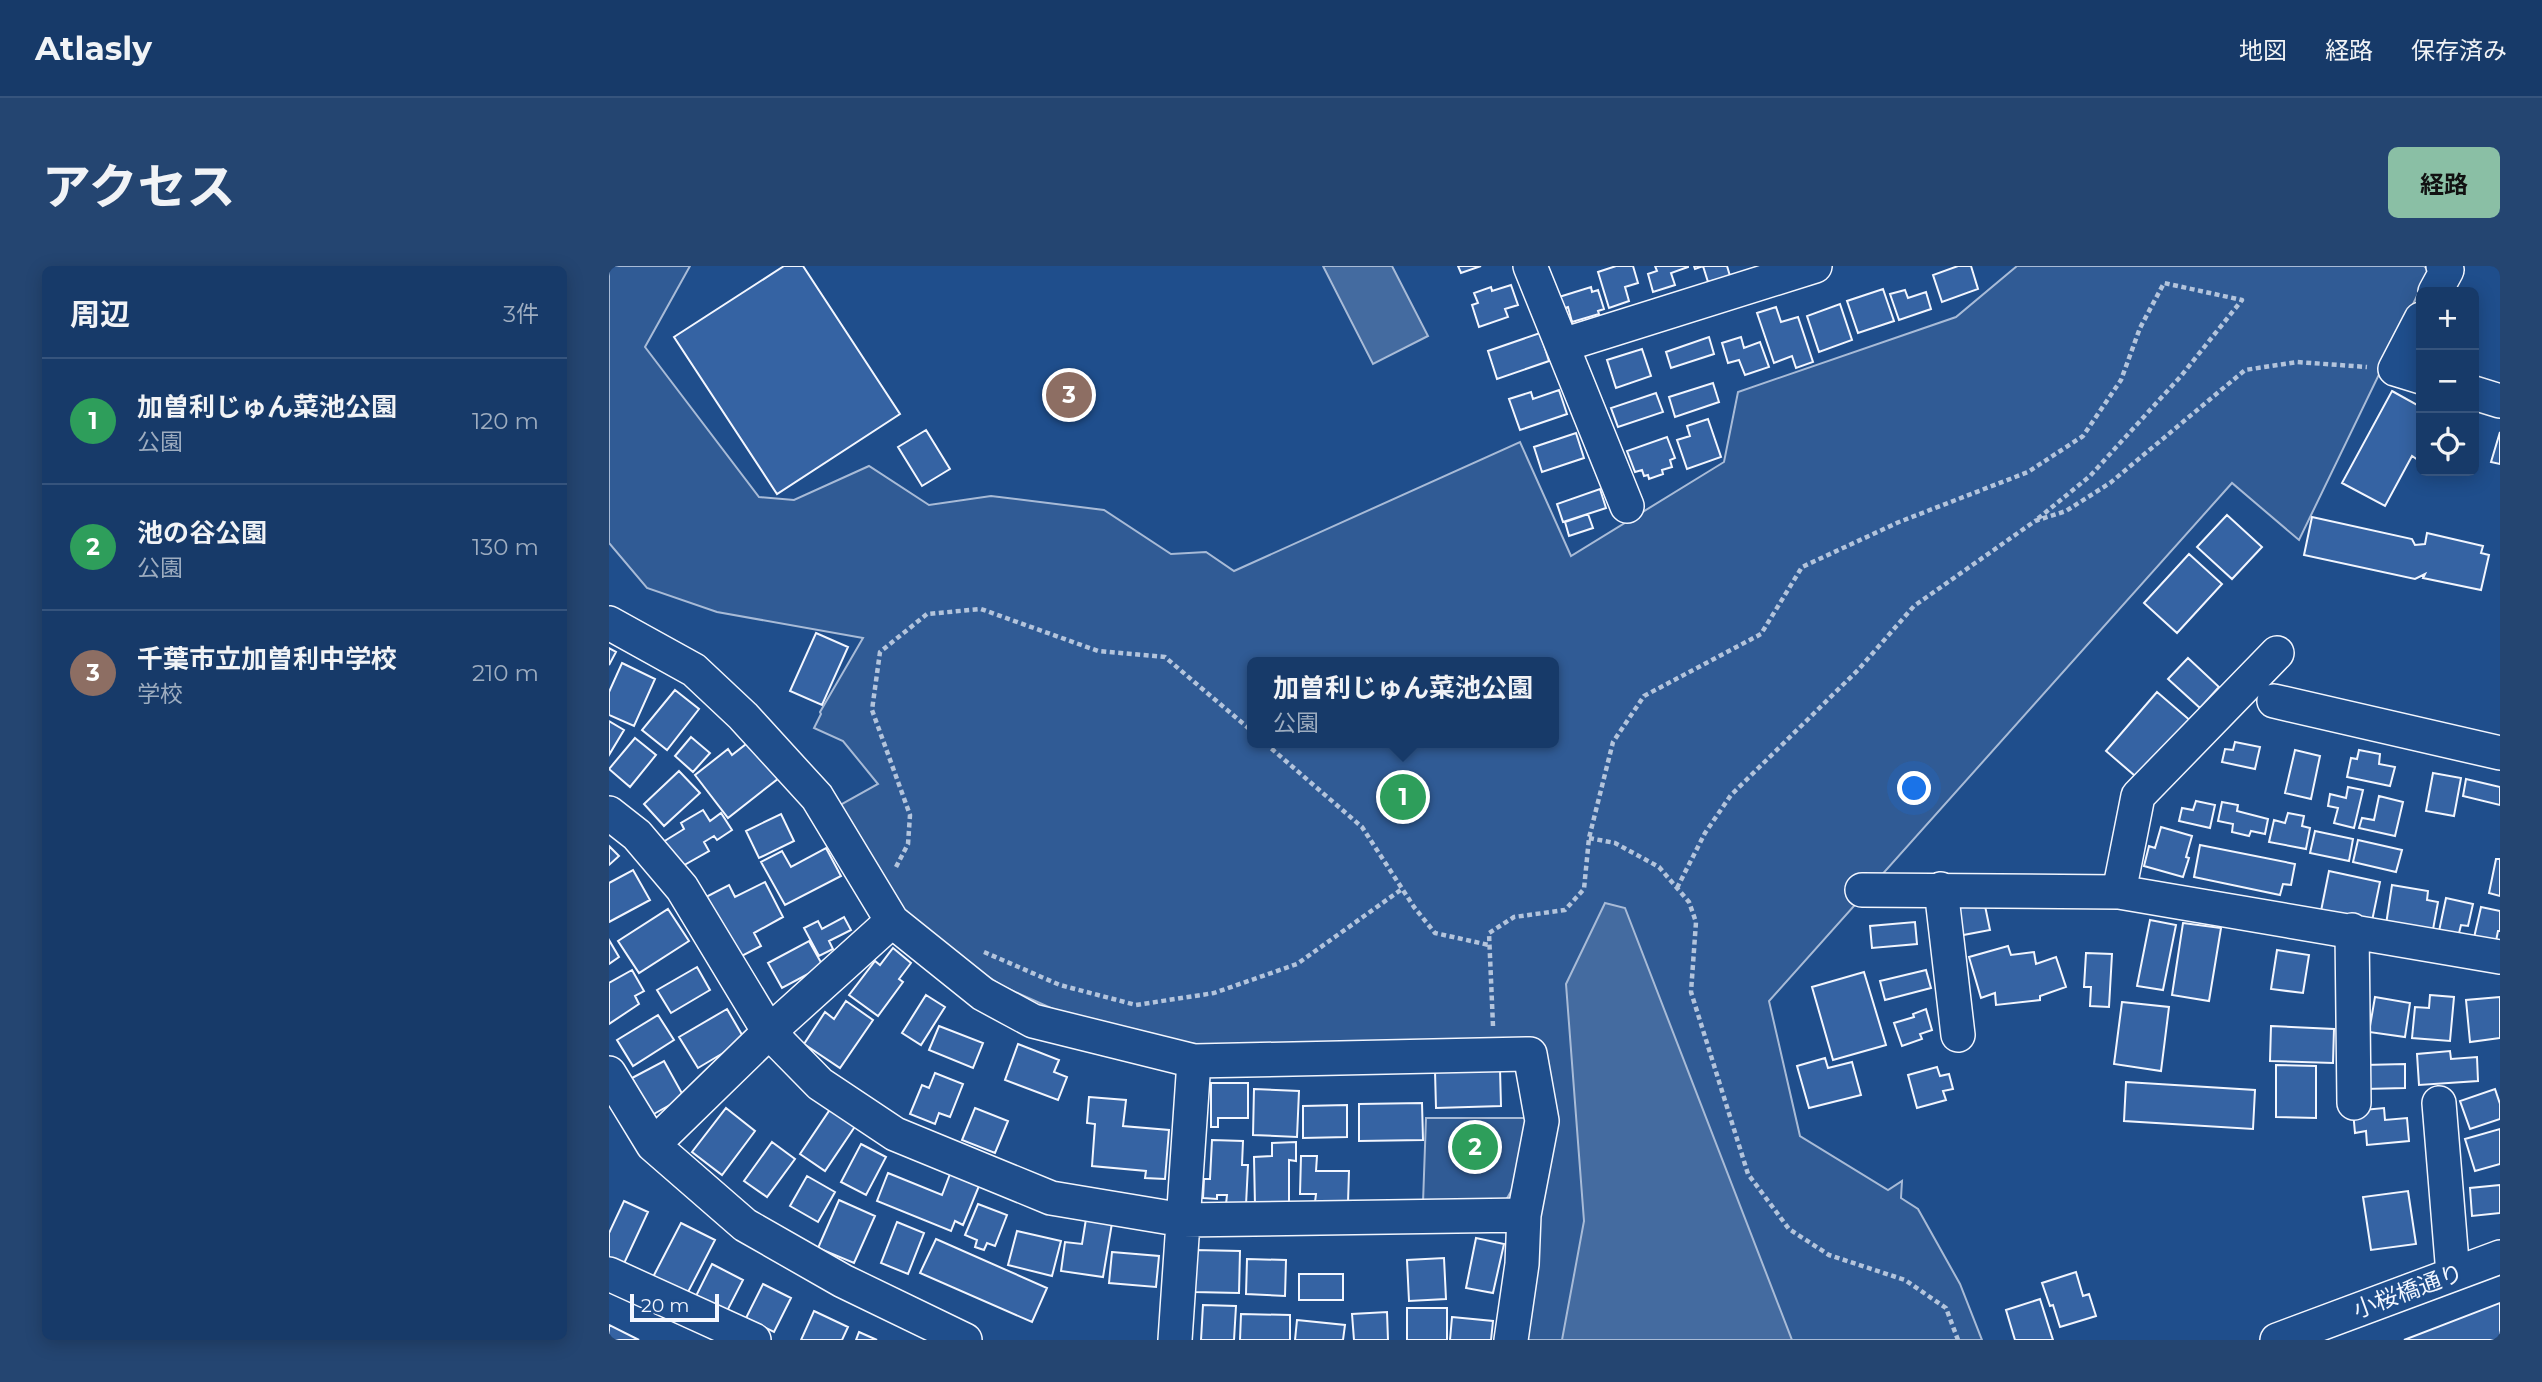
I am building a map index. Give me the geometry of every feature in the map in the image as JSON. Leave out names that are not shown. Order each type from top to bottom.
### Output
[{"type":"street","points":[[1530,266],[1627,506]]},
{"type":"street","points":[[1563,345],[1815,266]]},
{"type":"street","points":[[2438,287],[2447,270],[2443,266]]},
{"type":"street","points":[[2408,373],[2416,340]]},
{"type":"street","points":[[2479,395],[2500,401]]},
{"type":"street","points":[[609,623],[694,670],[743,716],[817,797],[885,910],[983,995],[1033,1021],[1194,1061],[1530,1054],[1542,1121],[1524,1215],[1522,1264],[1511,1340]]},
{"type":"street","points":[[2119,892],[2138,796],[2277,653]]},
{"type":"street","points":[[2274,701],[2500,753]]},
{"type":"street","points":[[609,813],[637,835],[682,888],[769,1031],[820,1084],[895,1134],[1051,1198],[1183,1220],[1524,1215]]},
{"type":"street","points":[[1941,889],[1958,1035]]},
{"type":"street","points":[[1862,890],[2119,892],[2500,957]]},
{"type":"street","points":[[653,1145],[769,1031],[885,910]]},
{"type":"street","points":[[2352,930],[2354,1103]]},
{"type":"street","points":[[1175,1340],[1194,1061]]},
{"type":"street","points":[[609,1073],[653,1145],[745,1225],[843,1281],[965,1340]]},
{"type":"street","points":[[2439,1103],[2453,1274]]},
{"type":"street","name":"小桜橋通り","points":[[2277,1340],[2324,1332],[2453,1274],[2500,1257]]},
{"type":"street","points":[[609,1274],[754,1340]]},
{"type":"path","points":[[1495,1055],[1489,933],[1514,917],[1565,910],[1584,889],[1589,838],[1613,742],[1644,696],[1761,634],[1802,567],[1899,522],[2028,472],[2083,436],[2121,380],[2140,328],[2164,283],[2242,300],[2181,376],[2090,476],[2035,521],[1914,606],[1858,670],[1731,794],[1705,833],[1677,888]]},
{"type":"path","points":[[2035,521],[2066,511],[2110,483],[2245,370],[2297,362],[2408,373]]},
{"type":"path","points":[[885,910],[908,844],[911,815],[872,710],[880,652],[927,614],[981,609],[1098,651],[1165,657],[1247,728]]},
{"type":"path","points":[[1271,748],[1362,827],[1402,889],[1435,933],[1489,945]]},
{"type":"path","points":[[1589,838],[1615,843],[1659,867],[1689,902],[1696,922],[1691,992],[1748,1174],[1789,1229],[1829,1255],[1905,1280],[1946,1307],[1958,1340]]},
{"type":"path","points":[[975,948],[1060,985],[1136,1005],[1214,993],[1297,964],[1402,889]]},
{"type":"shaded area","points":[[609,266],[690,266],[645,347],[759,497],[794,500],[869,466],[929,505],[991,496],[1104,510],[1171,554],[1206,552],[1234,571],[1520,442],[1571,556],[1724,462],[1738,392],[1956,317],[2017,266],[2424,266],[2429,271],[2421,287],[2416,287],[2416,298],[2299,540],[2232,483],[1769,1001],[1800,1136],[1888,1190],[1902,1181],[1901,1198],[1918,1209],[1960,1284],[1982,1340],[1521,1340],[1538,1041],[1206,1046],[1087,1024],[1004,987],[897,917],[831,810],[878,784],[843,741],[814,728],[820,712],[863,638],[717,612],[647,588],[609,543]]},
{"type":"shaded area","points":[[1323,266],[1392,266],[1428,336],[1373,364]]},
{"type":"shaded area","points":[[1605,903],[1625,908],[1792,1340],[1562,1340],[1584,1221],[1566,984]]},
{"type":"shaded area","points":[[1426,1118],[1530,1118],[1520,1176],[1506,1200],[1423,1203]]},
{"type":"building","points":[[784,266],[803,266],[900,414],[777,494],[674,337]]},
{"type":"building","points":[[1458,266],[1481,266],[1461,273]]},
{"type":"building","points":[[1616,266],[1633,266],[1638,283],[1625,287],[1629,301],[1609,308],[1598,272]]},
{"type":"building","points":[[1655,266],[1688,267],[1671,273],[1675,285],[1653,292],[1648,274],[1657,271]]},
{"type":"building","points":[[1703,266],[1727,266],[1730,276],[1708,282]]},
{"type":"building","points":[[1958,266],[1971,266],[1978,289],[1942,302],[1933,275]]},
{"type":"building","points":[[1511,285],[1518,305],[1505,309],[1508,317],[1479,327],[1472,305],[1478,303],[1474,293],[1491,287],[1492,291]]},
{"type":"building","points":[[1591,287],[1592,292],[1598,290],[1604,309],[1598,311],[1599,314],[1572,322],[1568,307],[1562,309],[1559,297]]},
{"type":"building","points":[[1883,289],[1894,321],[1858,333],[1847,301]]},
{"type":"building","points":[[1905,290],[1908,298],[1926,292],[1931,309],[1899,320],[1890,294]]},
{"type":"building","points":[[1840,304],[1852,340],[1819,352],[1807,316]]},
{"type":"building","points":[[1776,307],[1781,322],[1798,317],[1813,362],[1796,368],[1792,356],[1774,363],[1757,313]]},
{"type":"building","points":[[1540,333],[1549,361],[1497,379],[1488,351]]},
{"type":"building","points":[[1709,337],[1714,354],[1671,368],[1666,352]]},
{"type":"building","points":[[1741,337],[1744,348],[1760,342],[1769,367],[1745,375],[1739,360],[1728,363],[1722,343]]},
{"type":"building","points":[[1642,349],[1651,376],[1616,388],[1607,360]]},
{"type":"building","points":[[1713,383],[1719,402],[1675,417],[1669,397]]},
{"type":"building","points":[[1559,390],[1567,414],[1520,430],[1509,399],[1531,392],[1533,399]]},
{"type":"building","points":[[2392,391],[2416,404],[2416,459],[2412,456],[2385,506],[2342,483]]},
{"type":"building","points":[[1656,393],[1663,412],[1618,427],[1611,408]]},
{"type":"building","points":[[1708,419],[1721,457],[1687,469],[1677,440],[1690,436],[1687,426]]},
{"type":"building","points":[[926,430],[950,469],[922,486],[898,447]]},
{"type":"building","points":[[2500,432],[2500,464],[2491,462]]},
{"type":"building","points":[[1576,433],[1584,458],[1542,472],[1534,447]]},
{"type":"building","points":[[1667,437],[1675,458],[1670,460],[1672,467],[1649,479],[1648,475],[1644,476],[1642,470],[1635,472],[1627,451]]},
{"type":"building","points":[[1600,489],[1606,508],[1563,522],[1557,504]]},
{"type":"building","points":[[1588,514],[1593,528],[1569,536],[1565,522]]},
{"type":"building","points":[[2227,515],[2262,547],[2232,579],[2197,547]]},
{"type":"building","points":[[2312,517],[2412,539],[2415,545],[2425,544],[2427,533],[2483,546],[2481,553],[2489,555],[2481,590],[2423,578],[2425,574],[2415,579],[2304,555]]},
{"type":"building","points":[[2189,554],[2222,584],[2177,633],[2144,603]]},
{"type":"building","points":[[816,633],[848,647],[822,705],[790,691]]},
{"type":"building","points":[[609,648],[616,652],[609,665]]},
{"type":"building","points":[[2188,658],[2219,687],[2200,708],[2168,679]]},
{"type":"building","points":[[622,663],[655,679],[634,726],[609,715],[609,692]]},
{"type":"building","points":[[675,690],[699,709],[667,750],[642,730]]},
{"type":"building","points":[[2157,692],[2192,722],[2141,781],[2106,751]]},
{"type":"building","points":[[609,721],[624,730],[609,755]]},
{"type":"building","points":[[691,737],[710,753],[693,772],[675,756]]},
{"type":"building","points":[[635,738],[656,755],[630,787],[609,769]]},
{"type":"building","points":[[750,741],[779,778],[728,818],[695,775],[728,749],[732,755]]},
{"type":"building","points":[[2235,742],[2260,747],[2255,769],[2222,762],[2225,749],[2233,750]]},
{"type":"building","points":[[2295,750],[2320,756],[2311,799],[2285,793]]},
{"type":"building","points":[[2359,750],[2380,754],[2379,764],[2395,767],[2390,786],[2347,777],[2351,758],[2357,759]]},
{"type":"building","points":[[679,771],[700,793],[664,826],[644,804]]},
{"type":"building","points":[[2433,773],[2461,778],[2454,816],[2426,811]]},
{"type":"building","points":[[2466,779],[2500,787],[2500,805],[2463,796]]},
{"type":"building","points":[[2348,787],[2363,790],[2354,828],[2334,823],[2338,808],[2328,806],[2330,794],[2346,798]]},
{"type":"building","points":[[2379,796],[2403,802],[2395,836],[2359,828],[2362,818],[2374,820]]},
{"type":"building","points":[[2196,801],[2215,805],[2210,828],[2179,821],[2182,808],[2193,810]]},
{"type":"building","points":[[2222,802],[2238,805],[2237,811],[2268,819],[2265,834],[2251,831],[2249,836],[2232,832],[2233,824],[2218,821]]},
{"type":"building","points":[[703,810],[710,821],[721,813],[732,830],[717,840],[714,836],[704,842],[709,851],[679,868],[663,842],[684,829],[681,823]]},
{"type":"building","points":[[2288,813],[2304,816],[2302,826],[2310,828],[2306,849],[2269,842],[2274,820],[2285,823]]},
{"type":"building","points":[[781,814],[794,841],[759,858],[746,831]]},
{"type":"building","points":[[2161,827],[2192,836],[2183,877],[2144,866],[2149,846],[2155,848]]},
{"type":"building","points":[[2315,831],[2353,839],[2349,861],[2310,853]]},
{"type":"building","points":[[2358,840],[2402,850],[2396,872],[2353,862]]},
{"type":"building","points":[[2200,845],[2295,864],[2291,885],[2283,884],[2280,895],[2194,877]]},
{"type":"building","points":[[609,846],[619,856],[609,865]]},
{"type":"building","points":[[826,848],[841,876],[785,905],[761,862],[782,851],[791,867]]},
{"type":"building","points":[[2496,859],[2500,859],[2500,896],[2489,893]]},
{"type":"building","points":[[633,870],[650,900],[609,922],[609,883]]},
{"type":"building","points":[[2329,871],[2380,882],[2372,921],[2321,911]]},
{"type":"building","points":[[765,882],[783,917],[754,933],[761,946],[736,959],[704,898],[729,885],[735,897]]},
{"type":"building","points":[[2392,885],[2428,891],[2427,900],[2438,902],[2432,935],[2385,931]]},
{"type":"building","points":[[2446,898],[2473,904],[2468,926],[2461,925],[2457,941],[2438,936]]},
{"type":"building","points":[[1984,901],[1990,930],[1958,936],[1952,908]]},
{"type":"building","points":[[2481,907],[2500,911],[2500,931],[2495,946],[2473,942]]},
{"type":"building","points":[[668,909],[689,941],[639,973],[618,941]]},
{"type":"building","points":[[844,917],[851,930],[829,941],[833,949],[819,956],[804,928],[818,921],[822,929]]},
{"type":"building","points":[[2150,920],[2176,925],[2163,990],[2137,986]]},
{"type":"building","points":[[1915,922],[1917,944],[1872,948],[1870,926]]},
{"type":"building","points":[[2183,923],[2221,928],[2209,1001],[2172,995]]},
{"type":"building","points":[[609,940],[619,957],[609,964]]},
{"type":"building","points":[[809,941],[823,966],[782,988],[768,963]]},
{"type":"building","points":[[2008,946],[2011,955],[2034,952],[2036,964],[2056,957],[2066,987],[2040,996],[2040,1000],[1996,1005],[1995,993],[1981,998],[1969,957]]},
{"type":"building","points":[[893,948],[911,963],[899,979],[903,982],[878,1016],[849,995],[875,961],[880,965]]},
{"type":"building","points":[[2277,950],[2309,955],[2303,993],[2271,989]]},
{"type":"building","points":[[2086,953],[2112,954],[2109,1007],[2090,1006],[2091,987],[2084,987]]},
{"type":"building","points":[[697,967],[710,990],[671,1013],[657,990]]},
{"type":"building","points":[[632,970],[644,991],[635,996],[639,1004],[609,1024],[609,983]]},
{"type":"building","points":[[1926,970],[1931,988],[1885,1000],[1880,981]]},
{"type":"building","points":[[1864,972],[1886,1045],[1833,1060],[1812,987]]},
{"type":"building","points":[[926,995],[945,1007],[921,1045],[902,1033]]},
{"type":"building","points":[[2430,995],[2454,997],[2450,1041],[2412,1038],[2415,1007],[2429,1008]]},
{"type":"building","points":[[2375,997],[2410,1003],[2405,1037],[2369,1032]]},
{"type":"building","points":[[2500,997],[2500,1038],[2470,1042],[2466,1000]]},
{"type":"building","points":[[846,1001],[873,1020],[840,1068],[804,1044],[825,1012],[834,1019]]},
{"type":"building","points":[[2122,1002],[2169,1007],[2161,1071],[2114,1064]]},
{"type":"building","points":[[727,1009],[745,1040],[698,1068],[679,1037]]},
{"type":"building","points":[[1926,1009],[1932,1030],[1920,1034],[1922,1039],[1902,1046],[1894,1023],[1914,1017],[1913,1014]]},
{"type":"building","points":[[658,1015],[674,1040],[633,1066],[617,1040]]},
{"type":"building","points":[[939,1026],[983,1043],[973,1068],[929,1050]]},
{"type":"building","points":[[2271,1026],[2334,1029],[2333,1063],[2270,1061]]},
{"type":"building","points":[[1018,1044],[1059,1060],[1054,1072],[1067,1077],[1058,1100],[1005,1080]]},
{"type":"building","points":[[2450,1051],[2451,1059],[2477,1057],[2478,1081],[2419,1085],[2417,1054]]},
{"type":"building","points":[[1825,1058],[1828,1068],[1852,1062],[1861,1095],[1809,1108],[1797,1066]]},
{"type":"building","points":[[664,1061],[684,1097],[652,1115],[632,1078]]},
{"type":"building","points":[[2405,1064],[2405,1088],[2364,1089],[2364,1065]]},
{"type":"building","points":[[2276,1065],[2316,1066],[2316,1118],[2276,1117]]},
{"type":"building","points":[[1937,1067],[1940,1076],[1949,1074],[1953,1089],[1943,1091],[1946,1100],[1917,1108],[1908,1075]]},
{"type":"building","points":[[1500,1069],[1501,1106],[1436,1108],[1435,1071]]},
{"type":"building","points":[[935,1073],[963,1084],[950,1117],[939,1113],[935,1124],[910,1114],[922,1085],[929,1088]]},
{"type":"building","points":[[2126,1082],[2255,1090],[2253,1129],[2124,1121]]},
{"type":"building","points":[[1211,1083],[1248,1083],[1248,1118],[1218,1118],[1218,1127],[1211,1127]]},
{"type":"building","points":[[1254,1089],[1299,1091],[1297,1137],[1253,1135]]},
{"type":"building","points":[[2495,1089],[2500,1104],[2500,1119],[2470,1129],[2460,1101]]},
{"type":"building","points":[[1089,1097],[1126,1100],[1123,1126],[1169,1130],[1165,1179],[1145,1178],[1146,1171],[1092,1166],[1095,1124],[1087,1123]]},
{"type":"building","points":[[1422,1103],[1423,1140],[1359,1141],[1359,1104]]},
{"type":"building","points":[[1347,1105],[1347,1137],[1303,1138],[1303,1106]]},
{"type":"building","points":[[726,1108],[755,1131],[722,1175],[692,1152]]},
{"type":"building","points":[[831,1108],[856,1125],[825,1171],[800,1154]]},
{"type":"building","points":[[975,1108],[1008,1121],[995,1153],[962,1140]]},
{"type":"building","points":[[2384,1108],[2385,1120],[2407,1118],[2409,1141],[2367,1145],[2366,1131],[2355,1133],[2353,1111]]},
{"type":"building","points":[[2500,1129],[2500,1164],[2475,1171],[2465,1139]]},
{"type":"building","points":[[1212,1140],[1243,1141],[1242,1165],[1248,1165],[1246,1205],[1226,1204],[1227,1195],[1217,1195],[1217,1199],[1203,1198],[1204,1179],[1210,1179]]},
{"type":"building","points":[[772,1142],[795,1159],[767,1197],[744,1181]]},
{"type":"building","points":[[1296,1142],[1296,1161],[1289,1160],[1289,1206],[1255,1206],[1254,1157],[1272,1156],[1272,1143]]},
{"type":"building","points":[[861,1144],[886,1157],[866,1195],[841,1182]]},
{"type":"building","points":[[1301,1156],[1317,1156],[1316,1171],[1349,1171],[1348,1203],[1315,1202],[1316,1194],[1300,1194]]},
{"type":"building","points":[[888,1173],[942,1195],[950,1174],[979,1186],[963,1225],[955,1221],[951,1231],[877,1201]]},
{"type":"building","points":[[807,1176],[835,1192],[818,1222],[790,1206]]},
{"type":"building","points":[[2500,1185],[2500,1213],[2472,1216],[2470,1188]]},
{"type":"building","points":[[2408,1191],[2416,1244],[2371,1250],[2363,1197]]},
{"type":"building","points":[[839,1200],[875,1216],[854,1263],[818,1248]]},
{"type":"building","points":[[624,1201],[648,1212],[621,1270],[609,1264],[609,1233]]},
{"type":"building","points":[[978,1204],[1007,1215],[995,1246],[987,1243],[984,1250],[975,1247],[977,1240],[965,1235]]},
{"type":"building","points":[[1086,1219],[1112,1223],[1103,1277],[1061,1271],[1065,1242],[1082,1244]]},
{"type":"building","points":[[897,1222],[924,1233],[908,1274],[881,1263]]},
{"type":"building","points":[[681,1223],[715,1240],[687,1294],[653,1277]]},
{"type":"building","points":[[1017,1231],[1061,1241],[1052,1276],[1008,1265]]},
{"type":"building","points":[[1476,1238],[1504,1244],[1493,1293],[1466,1288]]},
{"type":"building","points":[[936,1239],[1047,1288],[1032,1322],[920,1273]]},
{"type":"building","points":[[1195,1250],[1240,1251],[1239,1293],[1194,1292]]},
{"type":"building","points":[[1112,1252],[1159,1256],[1156,1287],[1109,1283]]},
{"type":"building","points":[[1444,1258],[1446,1299],[1409,1301],[1407,1260]]},
{"type":"building","points":[[1247,1259],[1286,1260],[1285,1296],[1246,1294]]},
{"type":"building","points":[[712,1264],[743,1280],[725,1315],[694,1300]]},
{"type":"building","points":[[2076,1272],[2083,1296],[2089,1294],[2096,1316],[2060,1327],[2042,1283]]},
{"type":"building","points":[[1299,1274],[1343,1274],[1343,1300],[1299,1300]]},
{"type":"building","points":[[763,1284],[791,1298],[774,1332],[746,1318]]},
{"type":"building","points":[[2040,1299],[2053,1340],[2015,1340],[2006,1310]]},
{"type":"building","points":[[2500,1303],[2500,1340],[2404,1340]]},
{"type":"building","points":[[1203,1305],[1236,1306],[1234,1340],[1201,1340]]},
{"type":"building","points":[[1407,1308],[1447,1308],[1447,1340],[1407,1340]]},
{"type":"building","points":[[814,1311],[848,1327],[842,1340],[801,1340]]},
{"type":"building","points":[[1387,1312],[1388,1340],[1354,1340],[1352,1314]]},
{"type":"building","points":[[1241,1314],[1290,1315],[1290,1340],[1240,1340]]},
{"type":"building","points":[[1452,1317],[1493,1321],[1491,1340],[1450,1340]]},
{"type":"building","points":[[1297,1320],[1345,1325],[1343,1340],[1295,1340]]},
{"type":"building","points":[[609,1325],[639,1340],[609,1340]]},
{"type":"building","points":[[859,1332],[877,1340],[856,1340]]},
{"type":"place","name":"千葉市立加曽利中学校","points":[[1069,395]]},
{"type":"place","name":"加曽利じゅん菜池公園","points":[[1403,797]]},
{"type":"place","name":"池の谷公園","points":[[1475,1147]]}]
